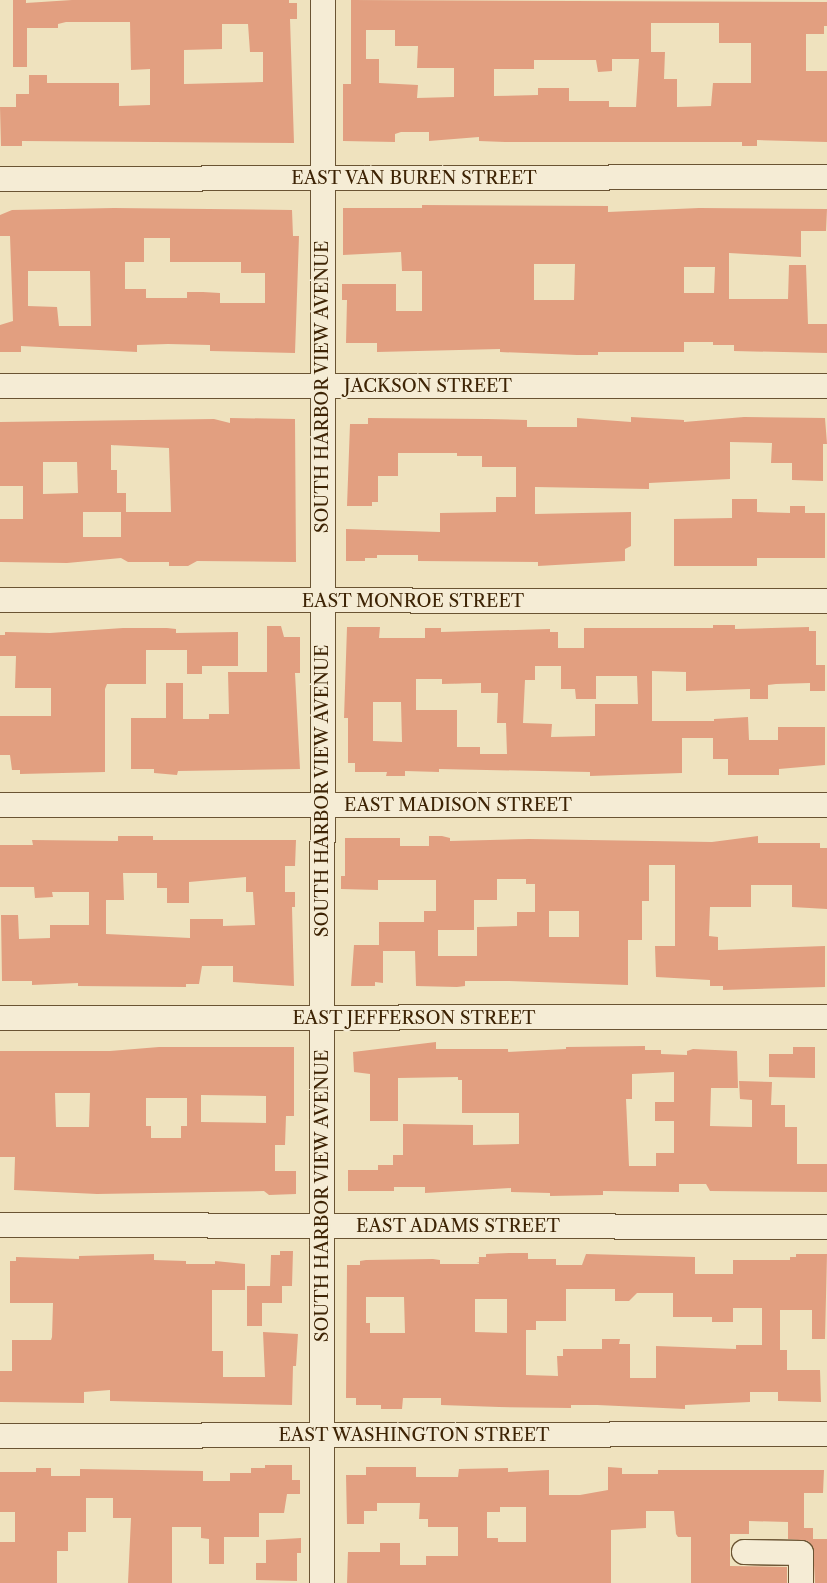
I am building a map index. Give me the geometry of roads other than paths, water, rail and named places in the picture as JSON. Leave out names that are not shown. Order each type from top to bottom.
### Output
[{"type":"street","name":"SOUTH HARBOR VIEW AVENUE","points":[[322,1583],[323,805],[321,601],[323,0]]},
{"type":"street","name":"EAST VAN BUREN STREET","points":[[0,179],[827,177]]},
{"type":"street","name":"JACKSON STREET","points":[[0,386],[827,386]]},
{"type":"street","name":"EAST MONROE STREET","points":[[0,600],[827,601]]},
{"type":"street","name":"EAST MADISON STREET","points":[[0,805],[827,805]]},
{"type":"street","name":"EAST JEFFERSON STREET","points":[[0,1018],[827,1017]]},
{"type":"street","name":"EAST ADAMS STREET","points":[[0,1224],[827,1226]]},
{"type":"street","name":"EAST WASHINGTON STREET","points":[[0,1436],[827,1434]]},
{"type":"street","points":[[744,1552],[801,1553],[801,1583]]}]
